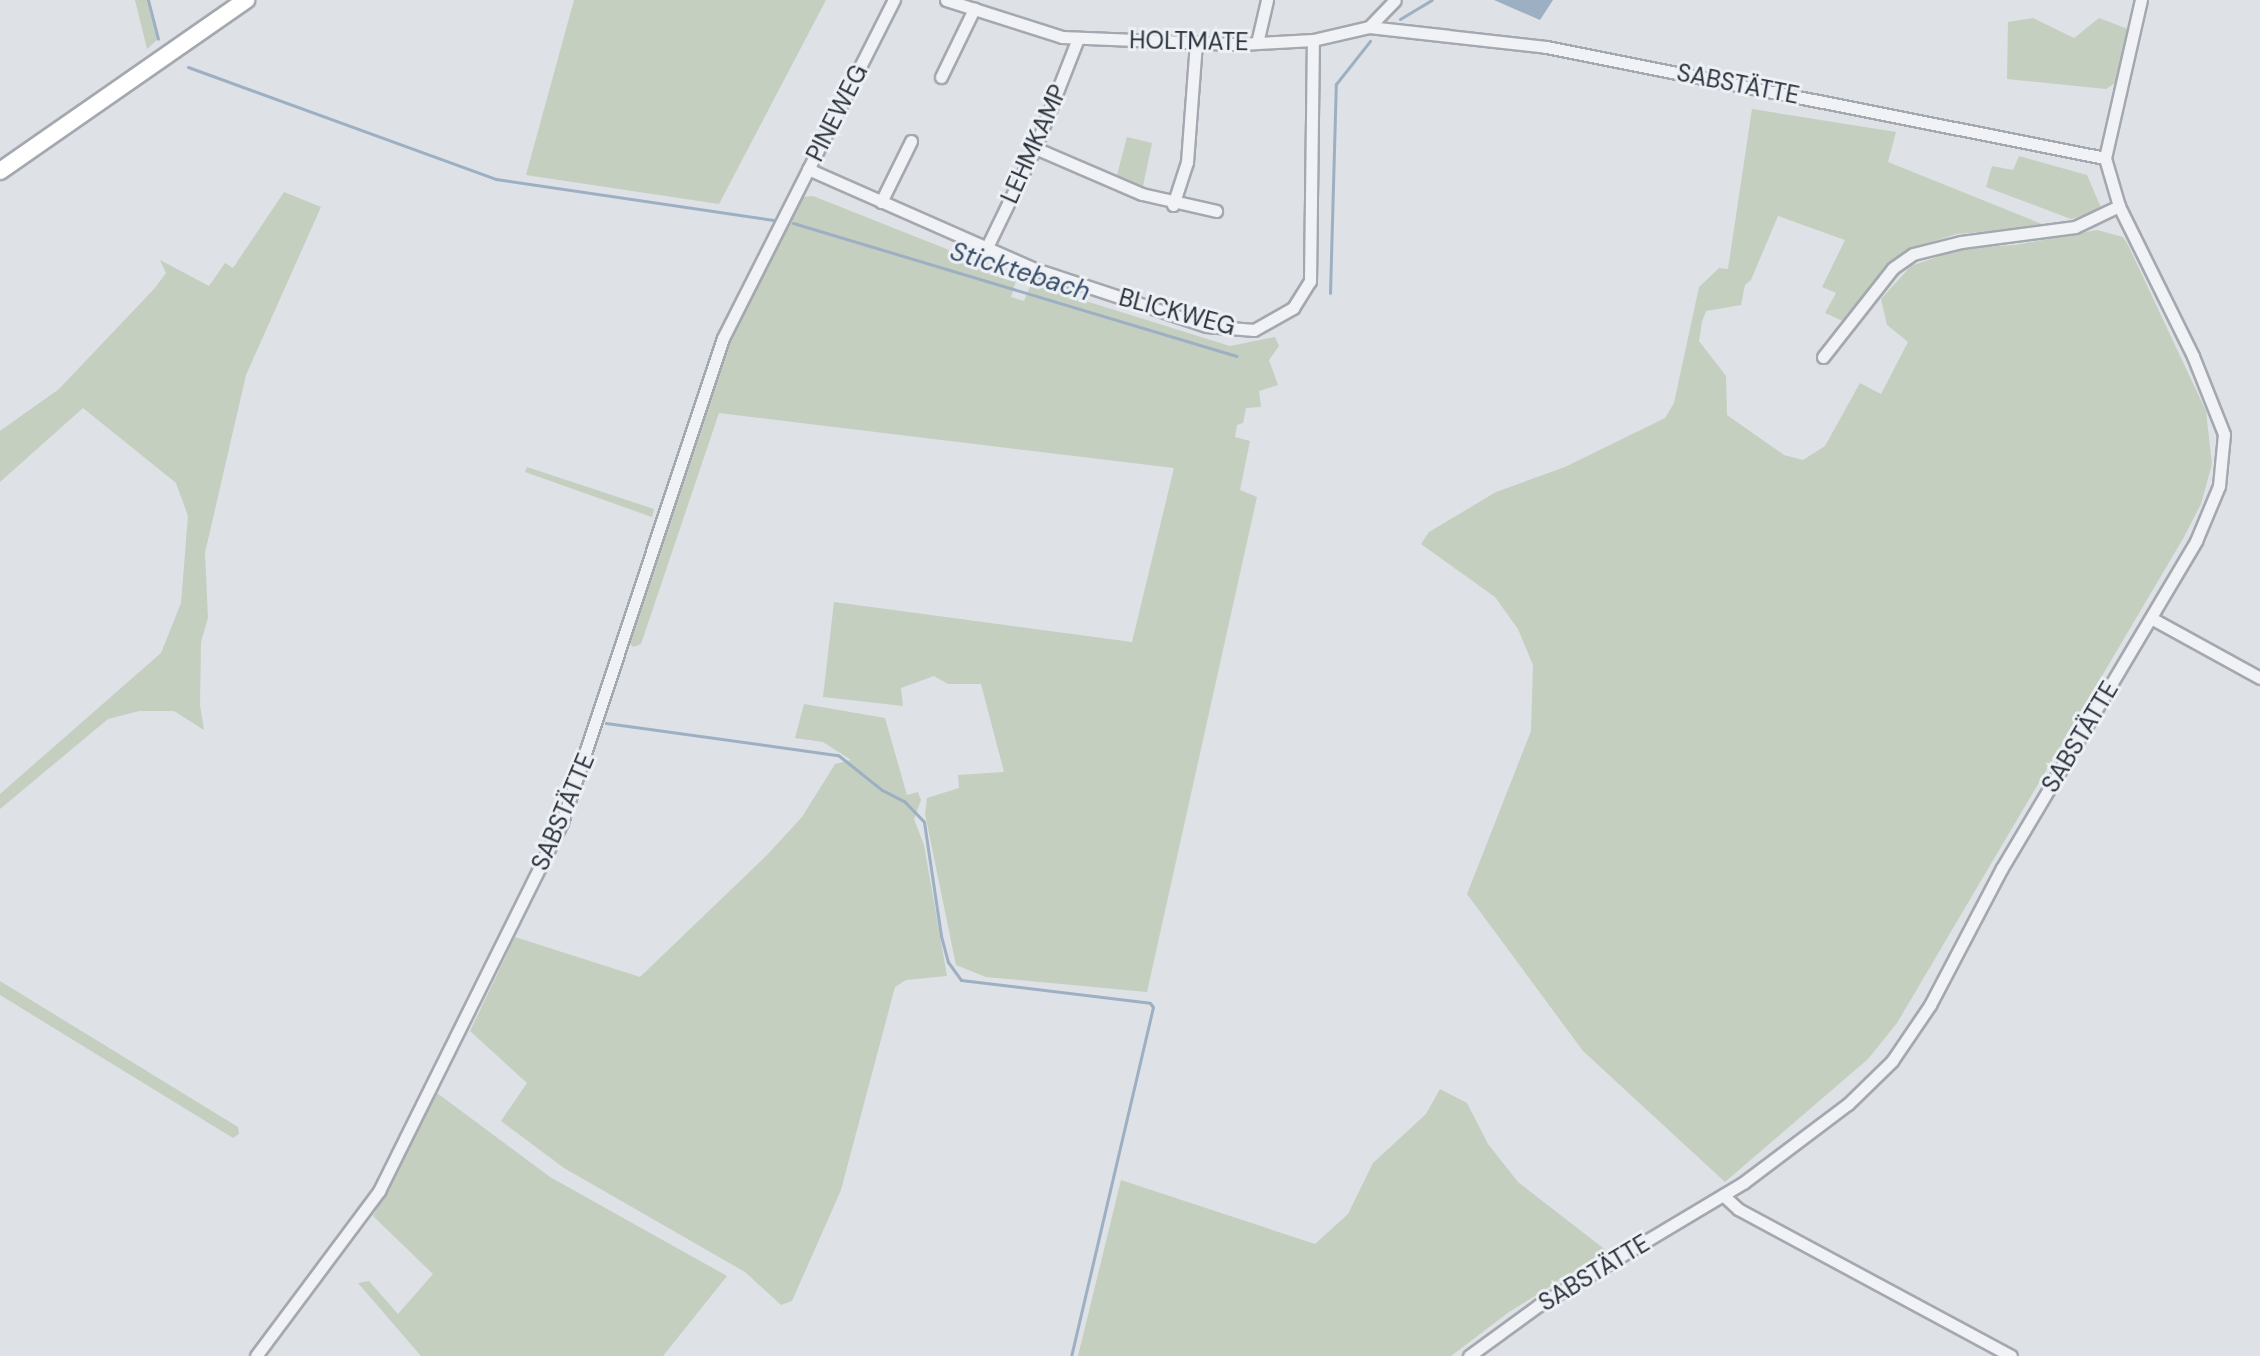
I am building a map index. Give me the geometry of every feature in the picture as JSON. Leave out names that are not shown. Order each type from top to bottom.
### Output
[{"type":"main road","points":[[0,171],[246,0]]},
{"type":"street","name":"PINEWEG","points":[[780,225],[894,0]]},
{"type":"street","name":"HOLTMATE","points":[[946,0],[1040,32],[1078,38],[1257,43],[1313,40],[1369,27]]},
{"type":"street","points":[[1257,43],[1267,0]]},
{"type":"street","points":[[1369,27],[1395,0]]},
{"type":"street","name":"SABSTÄTTE","points":[[1469,1356],[1539,1305],[1723,1195],[1848,1104],[1911,1038],[2002,868],[2151,618],[2212,508],[2225,447],[2216,411],[2193,356],[2119,206],[2105,158],[2141,0]]},
{"type":"street","points":[[941,77],[974,9]]},
{"type":"street","name":"SABSTÄTTE","points":[[1369,27],[1546,47],[2105,158]]},
{"type":"street","name":"LEHMKAMP","points":[[986,249],[1035,148],[1078,38]]},
{"type":"street","name":"BLICKWEG","points":[[808,169],[986,249],[1224,330],[1254,330],[1293,308],[1310,281],[1313,40]]},
{"type":"street","points":[[1173,205],[1187,162],[1196,42]]},
{"type":"street","points":[[881,202],[911,141]]},
{"type":"street","points":[[1035,148],[1173,205],[1216,211]]},
{"type":"street","points":[[1823,357],[1893,268],[1913,254],[1961,242],[2075,227],[2119,206]]},
{"type":"street","name":"SABSTÄTTE","points":[[256,1356],[379,1191],[562,822],[712,367],[742,294],[780,225]]},
{"type":"street","points":[[2151,618],[2260,678]]},
{"type":"street","points":[[1723,1195],[1738,1209],[2011,1356]]},
{"type":"green space","points":[[135,0],[148,0],[158,39],[147,49]]},
{"type":"green space","points":[[574,0],[826,0],[719,204],[526,175]]},
{"type":"green space","points":[[2033,18],[2074,38],[2099,18],[2128,29],[2115,83],[2106,89],[2007,79],[2008,22]]},
{"type":"green space","points":[[1752,109],[1896,132],[1888,162],[2047,226],[1957,234],[1908,249],[1843,321],[1825,313],[1836,293],[1822,287],[1845,240],[1778,216],[1751,280],[1745,285],[1741,305],[1706,311],[1702,322],[1699,341],[1726,376],[1727,415],[1784,455],[1803,460],[1825,446],[1860,383],[1881,394],[1908,342],[1887,325],[1881,299],[1911,266],[1963,248],[2015,245],[2097,230],[2123,237],[2128,245],[2206,411],[2212,464],[2201,504],[2184,537],[1897,1023],[1868,1059],[1725,1182],[1583,1051],[1467,894],[1531,731],[1533,665],[1518,629],[1495,597],[1421,544],[1429,532],[1496,492],[1565,467],[1665,418],[1674,403],[1699,287],[1719,268],[1728,269]]},
{"type":"green space","points":[[1127,137],[1152,143],[1143,186],[1117,175]]},
{"type":"green space","points":[[2019,156],[2087,175],[2102,210],[2071,219],[1986,187],[1992,166],[2013,170]]},
{"type":"green space","points":[[284,192],[321,207],[246,375],[205,553],[208,618],[201,642],[200,705],[204,730],[174,711],[139,711],[108,719],[0,809],[0,794],[161,653],[181,603],[188,516],[176,483],[83,408],[0,482],[0,431],[59,389],[154,289],[166,273],[160,260],[209,286],[225,263],[233,268]]},
{"type":"green space","points":[[813,196],[1017,277],[1011,297],[1024,301],[1031,284],[1230,346],[1275,337],[1279,346],[1269,360],[1278,385],[1259,391],[1261,407],[1246,408],[1243,423],[1237,425],[1235,437],[1250,441],[1240,490],[1257,497],[1147,992],[986,977],[956,965],[925,814],[927,798],[959,788],[958,775],[1004,772],[981,684],[948,684],[934,676],[901,688],[903,706],[823,697],[834,602],[1132,642],[1174,468],[719,413],[641,644],[633,647],[629,642],[730,337],[803,197]]},
{"type":"green space","points":[[527,467],[654,509],[652,517],[525,472]]},
{"type":"green space","points":[[804,704],[885,718],[907,795],[918,792],[921,800],[914,819],[924,845],[947,976],[906,980],[895,987],[841,1190],[792,1301],[781,1305],[745,1272],[564,1168],[501,1121],[527,1083],[470,1031],[515,937],[640,977],[767,855],[802,817],[835,764],[851,760],[823,742],[795,738]]},
{"type":"green space","points":[[0,981],[238,1127],[239,1134],[233,1138],[0,995]]},
{"type":"green space","points":[[1440,1089],[1467,1103],[1488,1144],[1518,1182],[1607,1251],[1509,1312],[1451,1356],[1078,1356],[1121,1180],[1315,1244],[1348,1214],[1373,1163],[1426,1114]]},
{"type":"green space","points":[[437,1093],[550,1177],[727,1276],[663,1356],[421,1356],[358,1283],[369,1281],[398,1314],[433,1274],[373,1216]]},
{"type":"water","points":[[1494,0],[1553,0],[1540,20]]},
{"type":"waterway","points":[[148,0],[158,39]]},
{"type":"waterway","points":[[1400,19],[1432,0]]},
{"type":"waterway","name":"Sticktebach","points":[[1330,293],[1336,84],[1370,41]]},
{"type":"waterway","points":[[188,67],[496,179],[775,220]]},
{"type":"waterway","name":"Sticktebach","points":[[793,223],[1236,356]]},
{"type":"waterway","points":[[606,723],[838,755],[882,790],[904,801],[924,822],[941,936],[948,962],[961,980],[1150,1003],[1153,1007],[1071,1356]]}]
